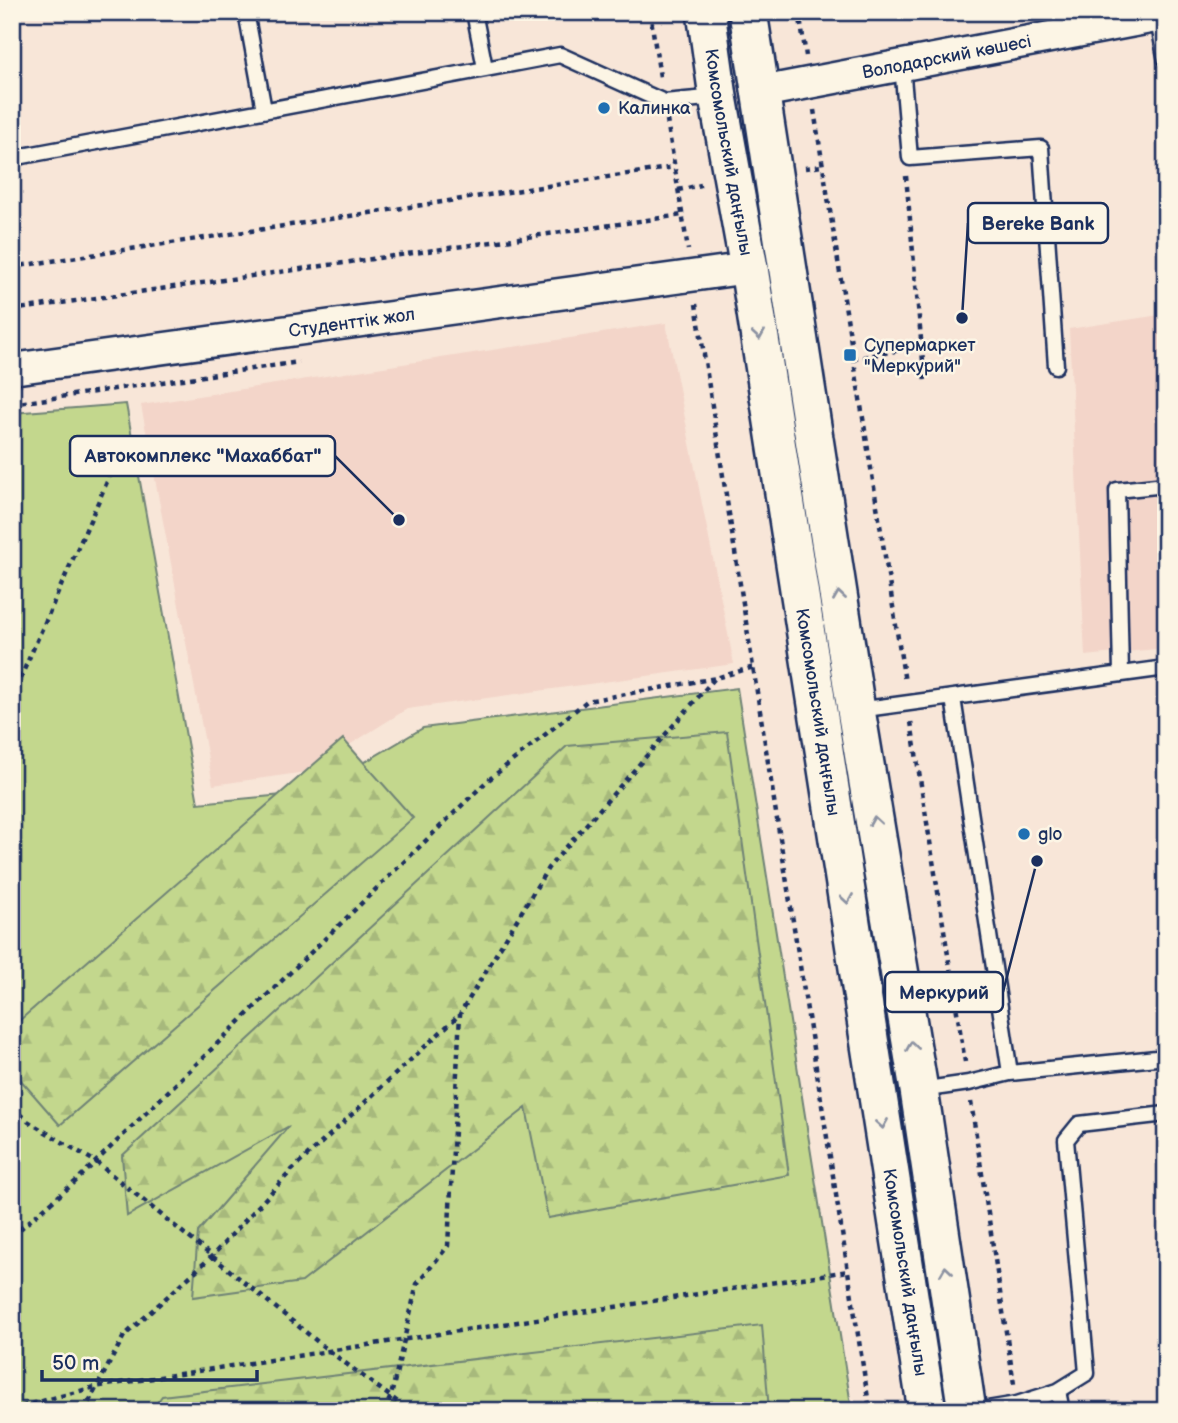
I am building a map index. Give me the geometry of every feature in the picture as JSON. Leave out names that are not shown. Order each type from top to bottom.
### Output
[{"type":"street","name":"Комсомольский даңғылы","points":[[705,12],[749,268],[927,1411]]},
{"type":"street","points":[[748,12],[856,710],[919,1090],[967,1411]]},
{"type":"street","name":"Володарский көшесі","points":[[761,92],[1162,15]]},
{"type":"street","name":"Студенттік жол","points":[[12,369],[749,268]]},
{"type":"street","points":[[790,534],[829,529]]},
{"type":"street","points":[[913,1323],[953,1318]]},
{"type":"lane","points":[[246,12],[264,110]]},
{"type":"lane","points":[[474,12],[485,68]]},
{"type":"lane","points":[[1162,15],[1166,61]]},
{"type":"lane","points":[[12,158],[560,55],[664,102],[718,97]]},
{"type":"lane","points":[[902,65],[910,158],[1041,148],[1056,366]]},
{"type":"lane","points":[[1121,673],[1117,489],[1166,485]]},
{"type":"lane","points":[[856,710],[1166,668]]},
{"type":"lane","points":[[953,698],[1010,1073]]},
{"type":"lane","points":[[919,1090],[968,1083],[1010,1073],[1166,1057]]},
{"type":"lane","points":[[975,1411],[1017,1404],[1058,1391],[1087,1373],[1066,1140],[1079,1124],[1166,1114]]},
{"type":"lane","points":[[1058,1391],[1062,1411]]},
{"type":"path","points":[[650,12],[870,1411]]},
{"type":"path","points":[[910,158],[905,180],[925,383]]},
{"type":"path","points":[[12,267],[674,167]]},
{"type":"path","points":[[12,310],[682,215]]},
{"type":"path","points":[[853,359],[921,346]]},
{"type":"path","points":[[12,697],[114,466]]},
{"type":"path","points":[[12,1236],[96,1162],[486,782],[587,701],[716,677],[754,667]]},
{"type":"path","points":[[84,1411],[124,1336],[211,1257],[292,1170],[460,1014],[548,867],[716,677]]},
{"type":"path","points":[[384,1411],[391,1396],[417,1284],[448,1246],[460,1014]]},
{"type":"path","points":[[12,1108],[29,1122],[96,1162],[328,1351],[410,1411]]},
{"type":"path","points":[[12,1409],[95,1387],[848,1271]]},
{"type":"shaded area","points":[[1166,314],[1166,648],[1085,656],[1069,329]]},
{"type":"shaded area","points":[[666,323],[734,664],[407,709],[306,772],[213,785],[141,405]]},
{"type":"green space","points":[[126,404],[198,803],[314,792],[423,728],[737,688],[852,1411],[12,1411],[12,413]]},
{"type":"green space","points":[[727,732],[789,1175],[548,1218],[526,1108],[302,1282],[193,1297],[198,1232],[289,1126],[127,1216],[122,1156],[567,746]]},
{"type":"green space","points":[[343,739],[413,818],[60,1125],[12,1070],[12,1027]]},
{"type":"green space","points":[[762,1325],[769,1411],[151,1411],[162,1396]]},
{"type":"place","name":"Калинка","points":[[604,108]]},
{"type":"place","name":"Bereke Bank","points":[[962,318]]},
{"type":"place","name":"Супермаркет \"Меркурий\"","points":[[850,355]]},
{"type":"place","name":"Автокомплекс \"Махаббат\"","points":[[399,520]]},
{"type":"place","name":"glo","points":[[1024,834]]},
{"type":"place","name":"Меркурий","points":[[1037,861]]}]
